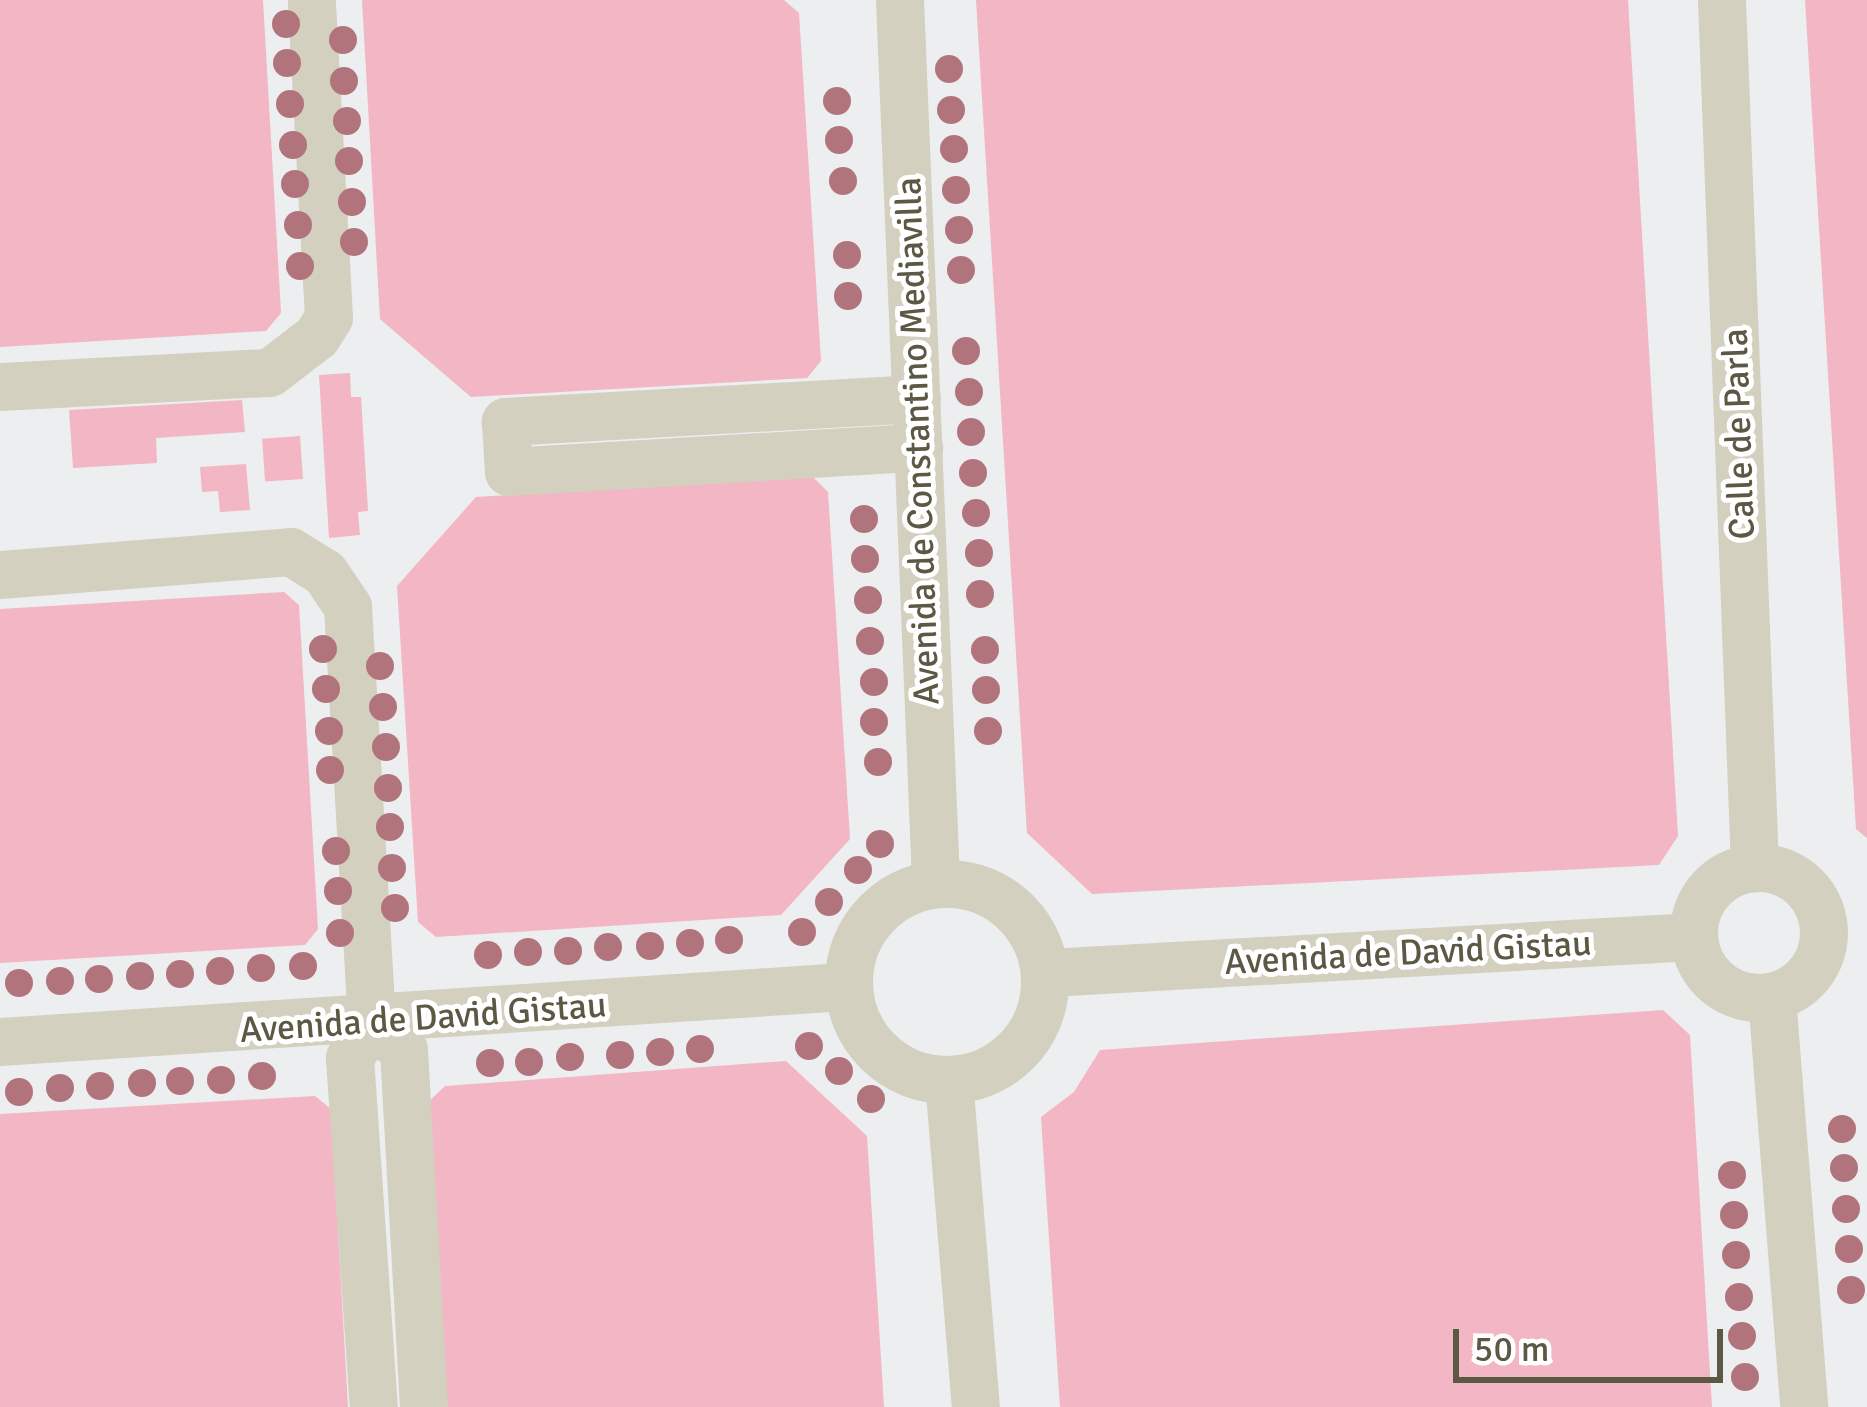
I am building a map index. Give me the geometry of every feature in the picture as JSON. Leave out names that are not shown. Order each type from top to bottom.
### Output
[{"type":"street","points":[[0,387],[270,373],[304,352],[329,318],[312,0]]},
{"type":"street","name":"Avenida de Constantino Mediavilla","points":[[900,0],[936,882]]},
{"type":"street","name":"Calle de Parla","points":[[1722,0],[1755,868]]},
{"type":"street","points":[[916,399],[506,422],[509,472],[919,448]]},
{"type":"street","points":[[0,574],[292,552],[326,573],[348,607],[372,1024],[350,1058],[374,1407]]},
{"type":"street","points":[[1755,868],[1804,885],[1846,932],[1803,981],[1772,997],[1749,998],[1711,977],[1694,937],[1710,890],[1755,868]]},
{"type":"street","points":[[936,882],[988,894],[1021,915],[1049,973],[1034,1027],[1010,1057],[949,1080],[903,1070],[874,1050],[851,1018],[845,987],[856,945],[877,916],[910,890],[936,882]]},
{"type":"street","name":"Avenida de David Gistau","points":[[1049,973],[1694,937]]},
{"type":"street","name":"Avenida de David Gistau","points":[[0,1042],[372,1024],[845,987]]},
{"type":"street","points":[[1772,997],[1804,1407]]},
{"type":"street","points":[[372,1024],[404,1050],[424,1407]]},
{"type":"street","points":[[949,1080],[976,1407]]},
{"type":"shaded area","points":[[0,0],[263,0],[281,313],[266,331],[0,347]]},
{"type":"shaded area","points":[[362,0],[784,0],[799,13],[821,361],[807,378],[471,397],[380,319]]},
{"type":"shaded area","points":[[976,0],[1628,0],[1678,836],[1659,865],[1092,894],[1027,833]]},
{"type":"shaded area","points":[[1805,0],[1867,0],[1867,838],[1856,829]]},
{"type":"shaded area","points":[[350,373],[351,397],[361,397],[368,511],[358,512],[360,535],[329,538],[319,375]]},
{"type":"shaded area","points":[[242,400],[245,432],[156,438],[157,463],[73,468],[69,410]]},
{"type":"shaded area","points":[[300,436],[303,479],[265,482],[262,439]]},
{"type":"shaded area","points":[[246,464],[250,510],[220,512],[218,491],[202,492],[200,467]]},
{"type":"shaded area","points":[[813,477],[828,492],[850,839],[781,915],[436,937],[418,922],[397,586],[476,497]]},
{"type":"shaded area","points":[[284,592],[299,605],[318,929],[305,945],[0,963],[0,609]]},
{"type":"shaded area","points":[[1663,1010],[1690,1035],[1712,1407],[1060,1407],[1041,1117],[1074,1092],[1100,1050]]},
{"type":"shaded area","points":[[786,1061],[867,1136],[884,1407],[446,1407],[427,1103],[445,1086]]},
{"type":"shaded area","points":[[315,1096],[331,1109],[348,1407],[0,1407],[0,1114]]}]
